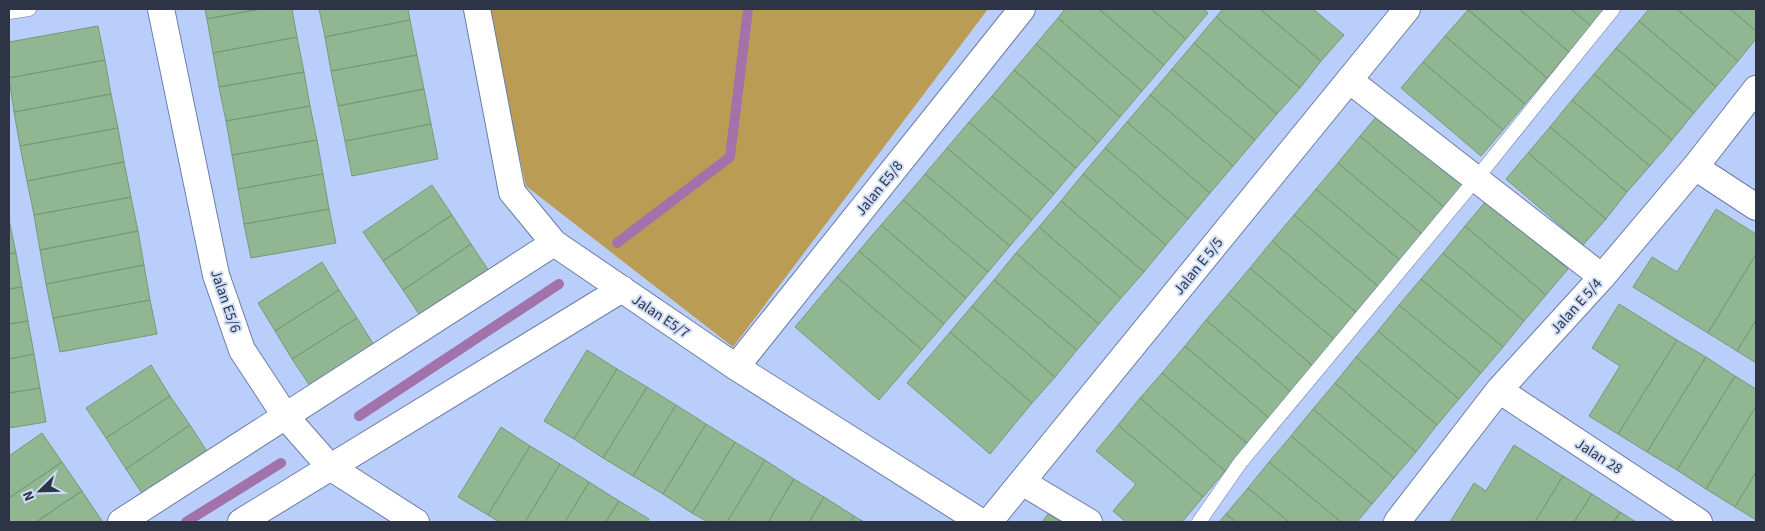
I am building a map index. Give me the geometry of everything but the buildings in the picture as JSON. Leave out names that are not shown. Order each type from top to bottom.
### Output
[{"type":"street","name":"Jalan E5/6","points":[[161,9],[216,275],[242,350],[286,417],[330,467],[416,522]]},
{"type":"street","name":"Jalan E5/7","points":[[477,9],[512,192],[554,243],[736,367],[981,522]]},
{"type":"street","name":"Jalan E5/8","points":[[736,367],[1022,9]]},
{"type":"street","name":"Jalan E 5/5","points":[[989,522],[1407,9]]},
{"type":"street","points":[[1349,80],[1602,277]]},
{"type":"street","name":"Jalan E 5/4","points":[[1397,522],[1499,390],[1602,277],[1694,168],[1756,89]]},
{"type":"street","points":[[1694,168],[1756,207]]},
{"type":"street","points":[[120,522],[554,243]]},
{"type":"street","points":[[241,522],[622,289]]},
{"type":"street","name":"Jalan 28","points":[[1499,390],[1699,522]]},
{"type":"street","points":[[1022,482],[1089,522]]},
{"type":"lane","points":[[9,12],[29,9]]},
{"type":"lane","points":[[1199,522],[1240,462],[1476,179],[1613,9]]},
{"type":"shaded area","points":[[486,9],[988,9],[733,347],[526,186]]},
{"type":"waterway","points":[[617,243],[730,157],[748,9]]},
{"type":"waterway","points":[[359,416],[559,284]]},
{"type":"waterway","points":[[186,522],[281,463]]}]
